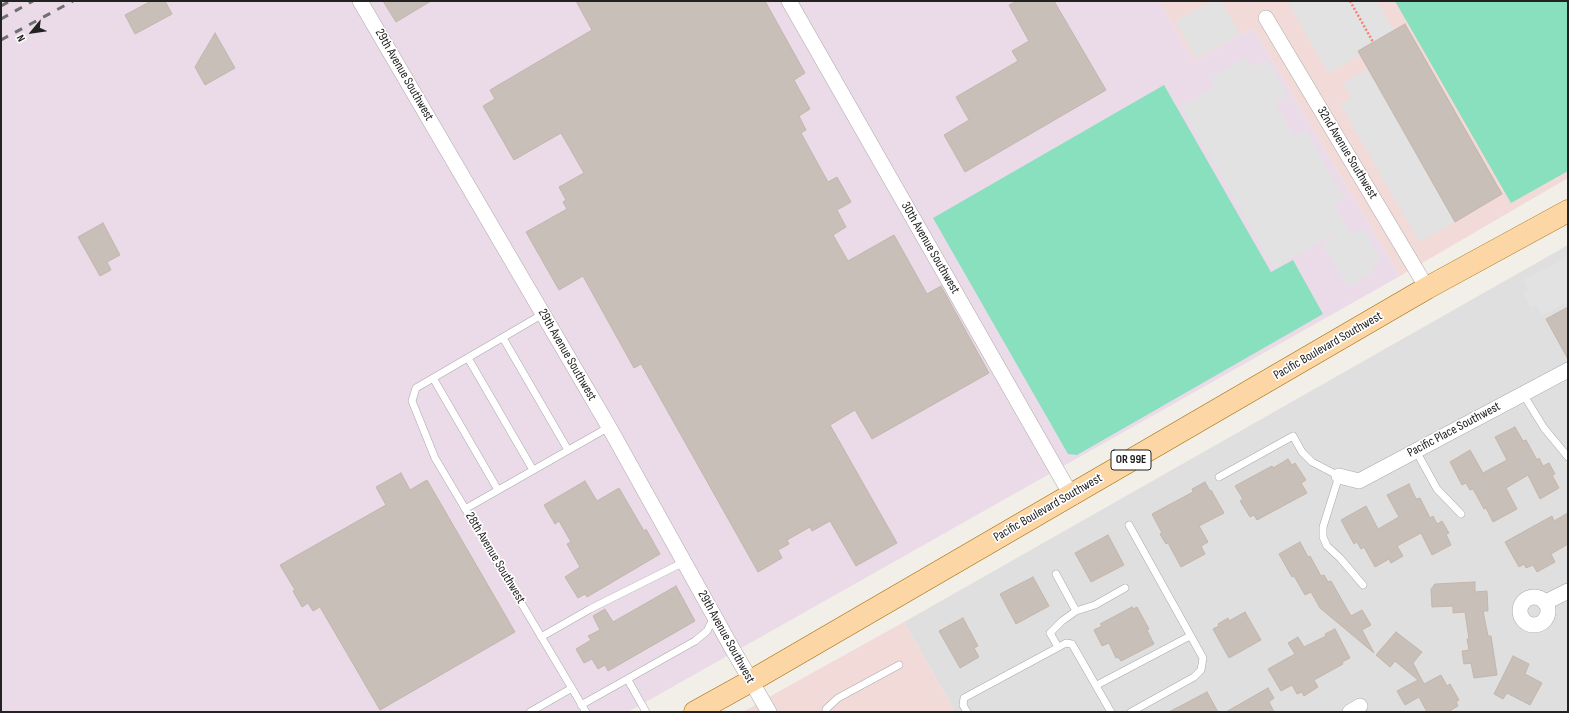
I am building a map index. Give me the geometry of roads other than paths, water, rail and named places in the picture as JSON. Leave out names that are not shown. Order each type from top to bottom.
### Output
[{"type":"main road","name":"Pacific Boulevard Southwest","points":[[695,712],[751,681],[1427,288],[1568,211]]},
{"type":"street","name":"29th Avenue Southwest","points":[[360,1],[609,427],[769,712]]},
{"type":"street","name":"30th Avenue Southwest","points":[[790,1],[1071,495]]},
{"type":"street","name":"32nd Avenue Southwest","points":[[1266,18],[1427,288]]},
{"type":"street","name":"Pacific Place Southwest","points":[[1338,476],[1359,481],[1568,370]]},
{"type":"street","points":[[1546,602],[1568,590]]},
{"type":"lane","points":[[498,490],[433,378],[543,314]]},
{"type":"lane","points":[[503,338],[568,450]]},
{"type":"lane","points":[[468,358],[533,470]]},
{"type":"lane","name":"28th Avenue Southwest","points":[[433,378],[416,388],[412,401],[435,458],[586,712]]},
{"type":"lane","points":[[1523,394],[1544,428],[1568,457]]},
{"type":"lane","points":[[465,508],[609,427]]},
{"type":"lane","points":[[1219,477],[1293,436],[1302,452],[1312,462],[1338,476],[1323,527],[1323,537],[1327,546],[1340,558],[1363,585]]},
{"type":"lane","points":[[1416,451],[1437,489],[1461,514]]},
{"type":"lane","points":[[1129,525],[1203,658],[1201,670],[1194,677],[1131,712]]},
{"type":"lane","points":[[541,637],[590,609],[684,562]]},
{"type":"lane","points":[[1056,574],[1076,611]]},
{"type":"lane","points":[[1058,647],[1050,633],[1062,621],[1076,611],[1095,605],[1124,588]]},
{"type":"lane","points":[[581,705],[628,680],[695,641],[707,630],[714,615]]},
{"type":"lane","points":[[1096,685],[1190,636]]},
{"type":"lane","points":[[967,712],[963,705],[964,698],[1066,643],[1072,644],[1111,712]]},
{"type":"lane","points":[[826,712],[826,709],[838,698],[899,665]]},
{"type":"lane","points":[[628,680],[646,712]]},
{"type":"lane","points":[[530,712],[572,688]]},
{"type":"railway","points":[[1,6],[10,1]]},
{"type":"railway","points":[[1,19],[33,1]]},
{"type":"railway","points":[[1,40],[73,1]]}]
